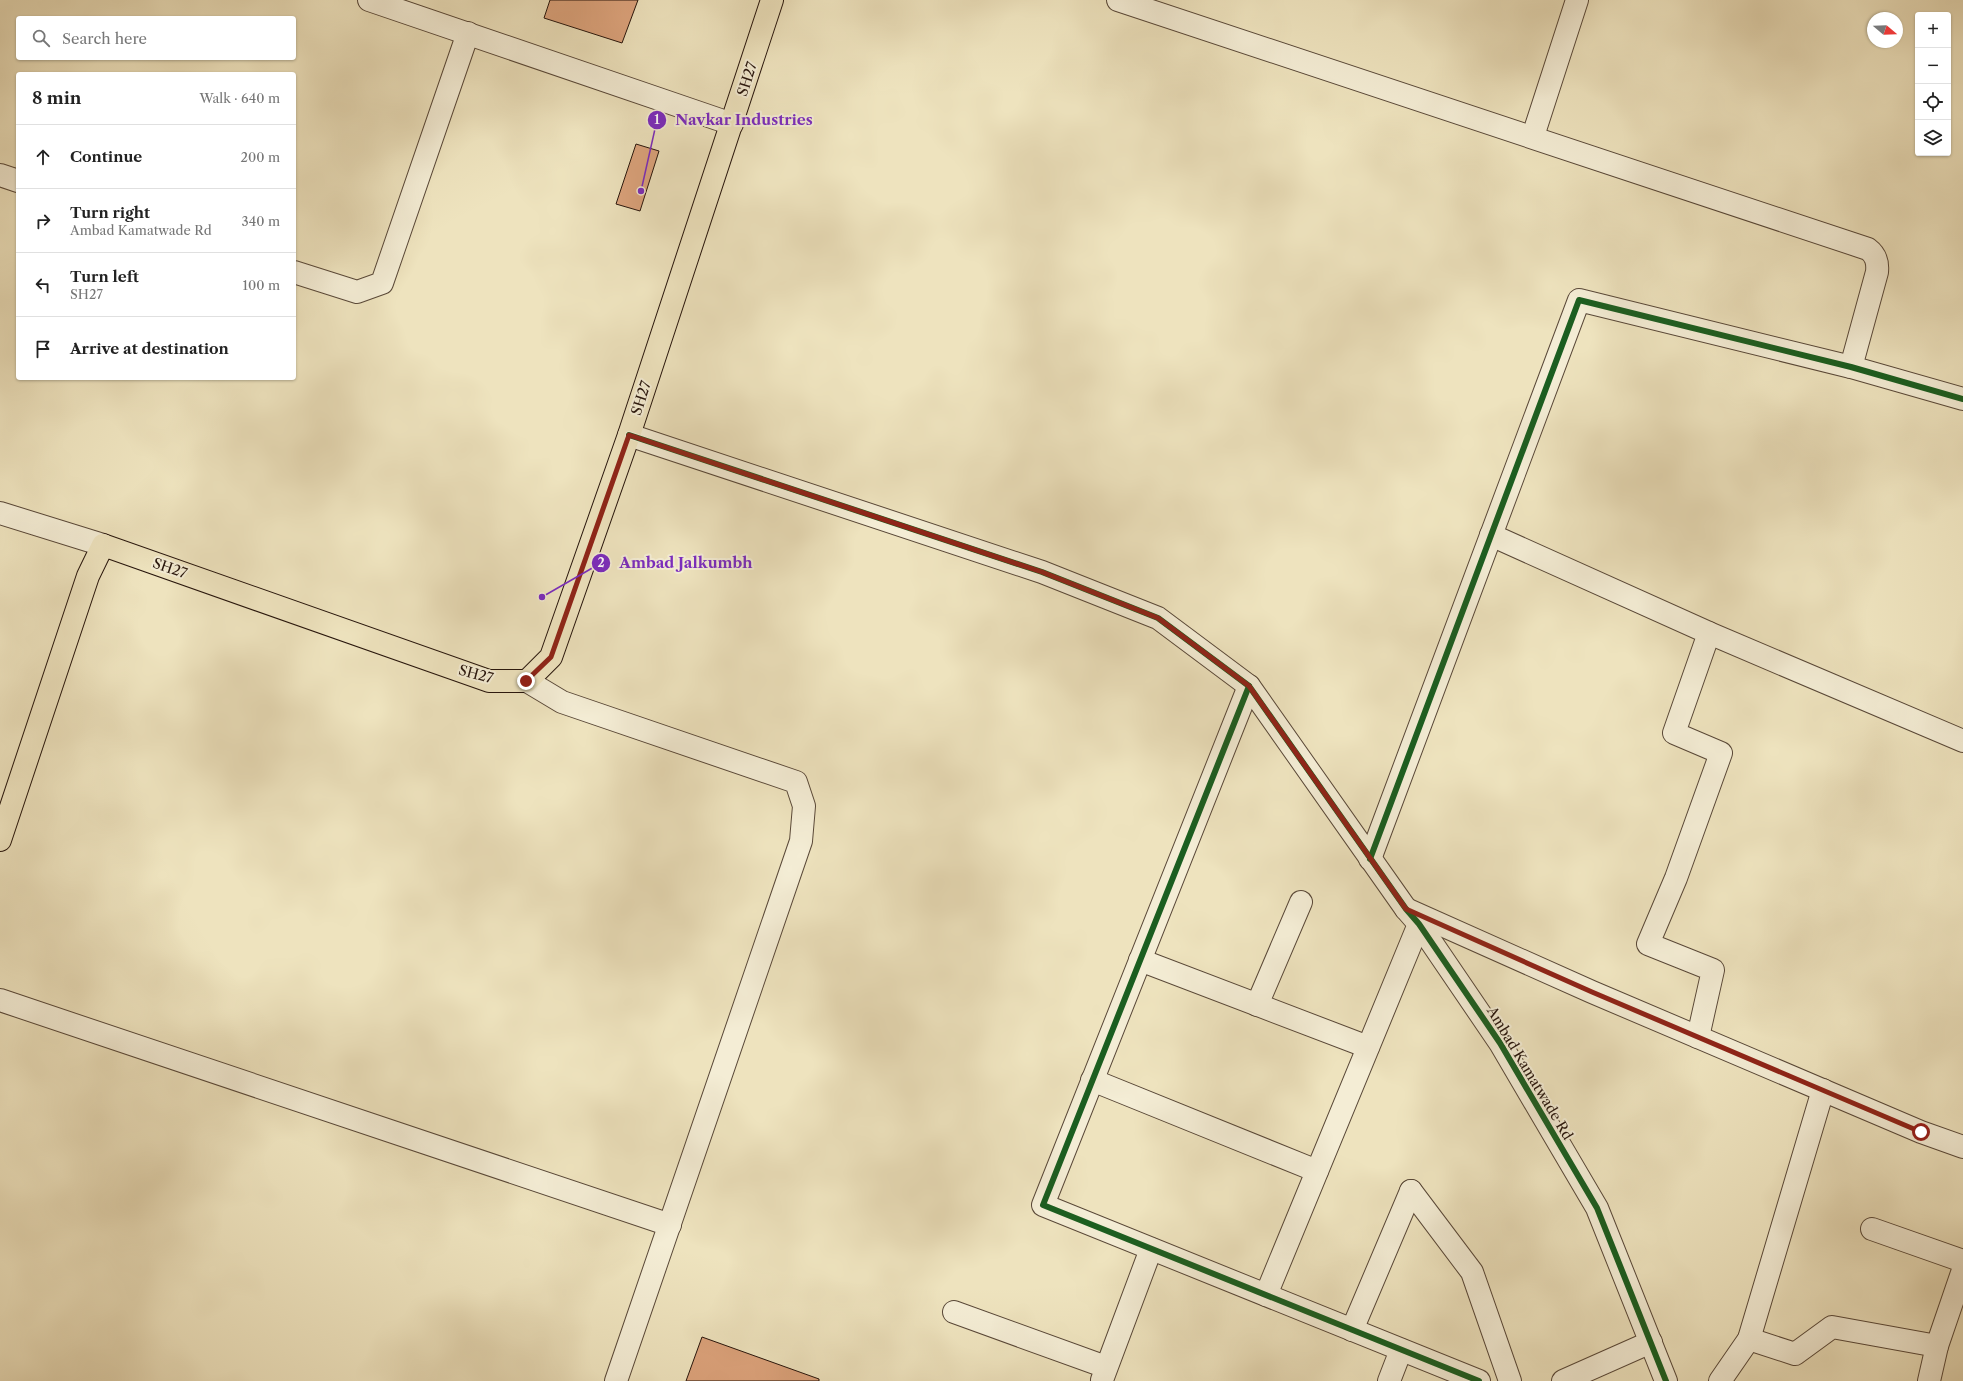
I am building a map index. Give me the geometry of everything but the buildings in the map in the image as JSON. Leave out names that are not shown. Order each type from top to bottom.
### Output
[{"type":"main road","name":"SH27","points":[[103,545],[488,681],[526,681],[551,657],[629,435],[772,0]]},
{"type":"main road","points":[[0,840],[88,576],[103,545]]},
{"type":"street","points":[[369,0],[732,124]]},
{"type":"street","points":[[1118,0],[1148,5],[1868,249],[1873,253],[1877,260],[1878,272],[1850,367]]},
{"type":"street","points":[[1533,136],[1577,0]]},
{"type":"street","points":[[296,273],[357,292],[382,283],[468,33]]},
{"type":"street","points":[[0,175],[16,179]]},
{"type":"street","points":[[1370,859],[1579,300],[1850,367],[1963,399]]},
{"type":"street","name":"Ambad Kamatwade Rd","points":[[629,435],[1042,572],[1158,618],[1249,686],[1500,1043],[1597,1208],[1666,1381]]},
{"type":"street","points":[[0,513],[103,545]]},
{"type":"street","points":[[1492,535],[1709,633],[1963,741]]},
{"type":"street","points":[[1698,1037],[1713,970],[1648,944],[1676,878],[1721,753],[1674,733],[1709,633]]},
{"type":"street","points":[[526,681],[562,702],[796,782],[804,806],[801,842],[616,1381]]},
{"type":"street","points":[[1249,686],[1043,1205],[1479,1381]]},
{"type":"street","points":[[1257,1005],[1301,902]]},
{"type":"street","points":[[1266,1295],[1368,1047],[1412,917],[1921,1132],[1963,1147]]},
{"type":"street","points":[[1140,960],[1368,1047]]},
{"type":"street","points":[[0,1000],[670,1225]]},
{"type":"street","points":[[1092,1080],[1317,1170]]},
{"type":"street","points":[[1720,1381],[1749,1340],[1823,1090]]},
{"type":"street","points":[[1352,1330],[1410,1191],[1472,1272],[1510,1381]]},
{"type":"street","points":[[1872,1229],[1963,1261]]},
{"type":"street","points":[[954,1312],[1104,1374],[1151,1248]]},
{"type":"street","points":[[1929,1381],[1937,1346],[1963,1270]]},
{"type":"street","points":[[1749,1340],[1795,1354],[1832,1327],[1937,1346]]},
{"type":"street","points":[[1563,1381],[1651,1342]]},
{"type":"street","points":[[1388,1381],[1401,1350]]},
{"type":"cycle path","points":[[1370,859],[1579,300],[1851,367],[1963,399]]},
{"type":"cycle path","points":[[629,435],[1042,572],[1158,618],[1249,686],[1406,909],[1419,924],[1500,1043],[1597,1208],[1666,1381]]},
{"type":"cycle path","points":[[1249,686],[1043,1205],[1479,1381]]},
{"type":"place","name":"Navkar Industries","points":[[641,191]]},
{"type":"place","name":"Ambad Jalkumbh","points":[[542,597]]},
{"type":"route","points":[[526,681],[551,657],[629,435],[1042,572],[1158,618],[1249,686],[1406,909],[1592,992],[1921,1132]]}]
